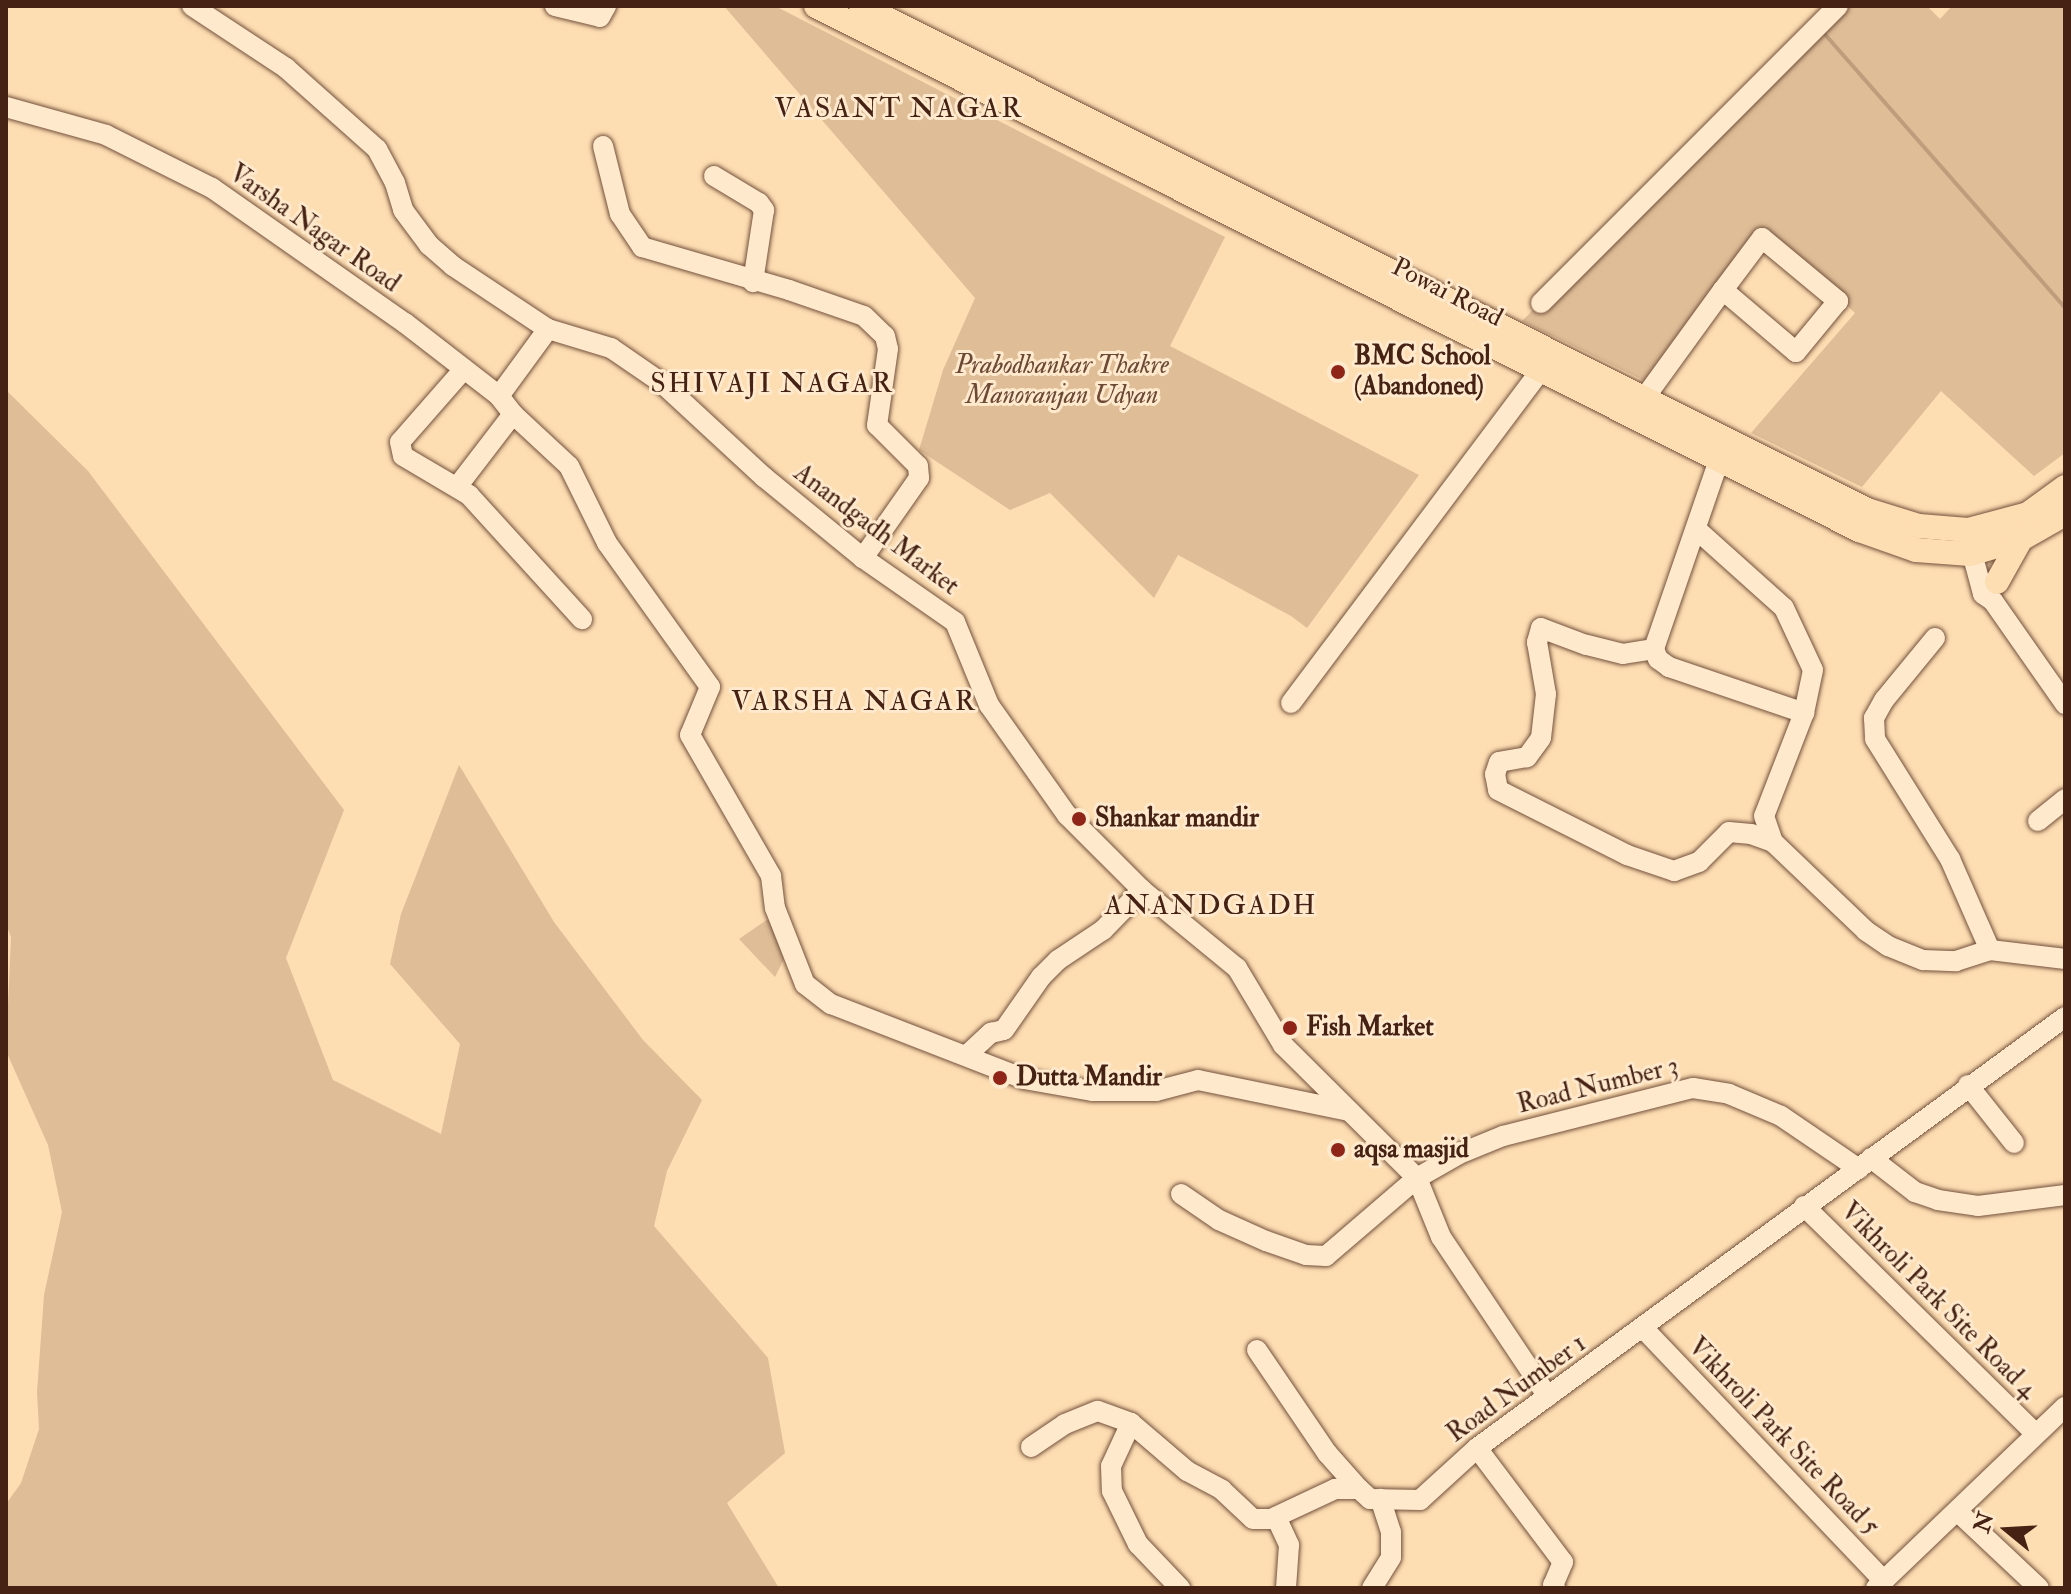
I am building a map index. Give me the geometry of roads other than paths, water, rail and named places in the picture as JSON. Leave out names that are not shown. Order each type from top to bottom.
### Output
[{"type":"main road","name":"Powai Road","points":[[861,6],[1546,362],[1719,460],[1859,530],[1916,550],[1978,540],[2021,539],[2065,514]]},
{"type":"main road","name":"Powai Road","points":[[830,9],[1546,362],[1643,400],[1867,510],[1978,540],[2028,514],[2065,487]]},
{"type":"main road","points":[[1995,592],[2021,539]]},
{"type":"street","name":"Anandgadh Market","points":[[192,6],[286,68],[377,149],[395,183],[403,210],[429,245],[548,329],[611,348],[662,383],[764,477],[863,558],[955,622],[989,705],[1067,815],[1142,890],[1237,968],[1283,1045],[1417,1178],[1441,1237],[1548,1397]]},
{"type":"street","points":[[555,6],[600,17],[606,6]]},
{"type":"street","points":[[1541,303],[1838,6]]},
{"type":"street","name":"Varsha Nagar Road","points":[[6,107],[106,135],[212,188],[405,323],[499,396],[513,414],[569,466],[607,543],[710,687],[690,735],[771,876],[775,908],[805,984],[831,1004],[967,1055]]},
{"type":"street","points":[[603,146],[620,214],[642,247],[753,282],[789,290],[864,316],[885,336],[888,349],[877,425],[918,466],[919,478],[863,558]]},
{"type":"street","points":[[714,176],[759,203],[764,210],[753,282]]},
{"type":"street","points":[[1643,400],[1723,290],[1764,238],[1838,301],[1796,352],[1723,290]]},
{"type":"street","points":[[499,396],[548,329]]},
{"type":"street","points":[[1291,703],[1546,362]]},
{"type":"street","points":[[464,369],[400,442],[399,448],[403,456],[469,495],[582,619]]},
{"type":"street","points":[[457,487],[513,414]]},
{"type":"street","points":[[1719,460],[1654,649],[1658,659],[1669,667],[1804,713]]},
{"type":"street","points":[[1696,529],[1784,608],[1798,631],[1813,670],[1804,713],[1764,816],[1773,842]]},
{"type":"street","points":[[1978,540],[1995,592],[2065,704]]},
{"type":"street","points":[[1654,649],[1623,654],[1586,645],[1541,628],[1537,642],[1546,694],[1541,738],[1527,757],[1499,762],[1495,774],[1498,790],[1627,855],[1674,871],[1699,862],[1729,832],[1751,834],[1773,842],[1866,931],[1888,946],[1923,960],[1956,961],[1990,950],[2065,959]]},
{"type":"street","points":[[1935,638],[1884,700],[1874,718],[1875,739],[1950,859],[1990,950]]},
{"type":"street","points":[[2038,821],[2065,799]]},
{"type":"street","points":[[1142,890],[1103,930],[1058,960],[1041,977],[1004,1030],[991,1033],[967,1055],[1024,1079],[1092,1091],[1156,1091],[1198,1080],[1349,1111]]},
{"type":"street","points":[[1865,1164],[1968,1085],[2065,1017]]},
{"type":"street","points":[[1968,1085],[2014,1143]]},
{"type":"street","name":"Road Number 3","points":[[1181,1194],[1219,1220],[1266,1241],[1306,1255],[1326,1256],[1417,1178],[1459,1154],[1503,1136],[1693,1088],[1729,1094],[1781,1116],[1915,1192],[1938,1200],[1978,1206],[2065,1195]]},
{"type":"street","name":"Road Number 1","points":[[1359,1489],[1370,1499],[1420,1500],[1477,1448],[1644,1329],[1804,1206],[1865,1164]]},
{"type":"street","name":"Vikhroli Park Site Road 4","points":[[1804,1206],[2036,1434]]},
{"type":"street","name":"Vikhroli Park Site Road 5","points":[[1644,1329],[1880,1584]]},
{"type":"street","points":[[1257,1350],[1327,1453],[1359,1489]]},
{"type":"street","points":[[1880,1584],[2065,1407]]},
{"type":"street","points":[[1031,1447],[1065,1424],[1098,1411],[1131,1423],[1187,1471],[1222,1490],[1253,1519],[1276,1517],[1335,1489],[1359,1489]]},
{"type":"street","points":[[1131,1423],[1111,1466],[1112,1491],[1138,1544],[1180,1588]]},
{"type":"street","points":[[1477,1448],[1563,1562],[1553,1587]]},
{"type":"street","points":[[1372,1588],[1391,1557],[1391,1532],[1380,1499]]},
{"type":"street","points":[[1957,1511],[2039,1588]]},
{"type":"street","points":[[1276,1517],[1289,1545],[1286,1588]]},
{"type":"waterway","points":[[1822,31],[2065,308]]},
{"type":"place","name":"BMC School (Abandoned)","points":[[1338,372]]},
{"type":"place","name":"Shankar mandir","points":[[1079,819]]},
{"type":"place","name":"Fish Market","points":[[1290,1028]]},
{"type":"place","name":"Dutta Mandir","points":[[1000,1078]]},
{"type":"place","name":"aqsa masjid","points":[[1338,1150]]},
{"type":"district","name":"VASANT NAGAR","points":[[899,109]]},
{"type":"district","name":"SHIVAJI NAGAR","points":[[772,384]]},
{"type":"district","name":"VARSHA NAGAR","points":[[854,702]]},
{"type":"district","name":"ANANDGADH","points":[[1211,906]]},
{"type":"park label","name":"Prabodhankar Thakre Manoranjan Udyan","points":[[1062,381]]}]
